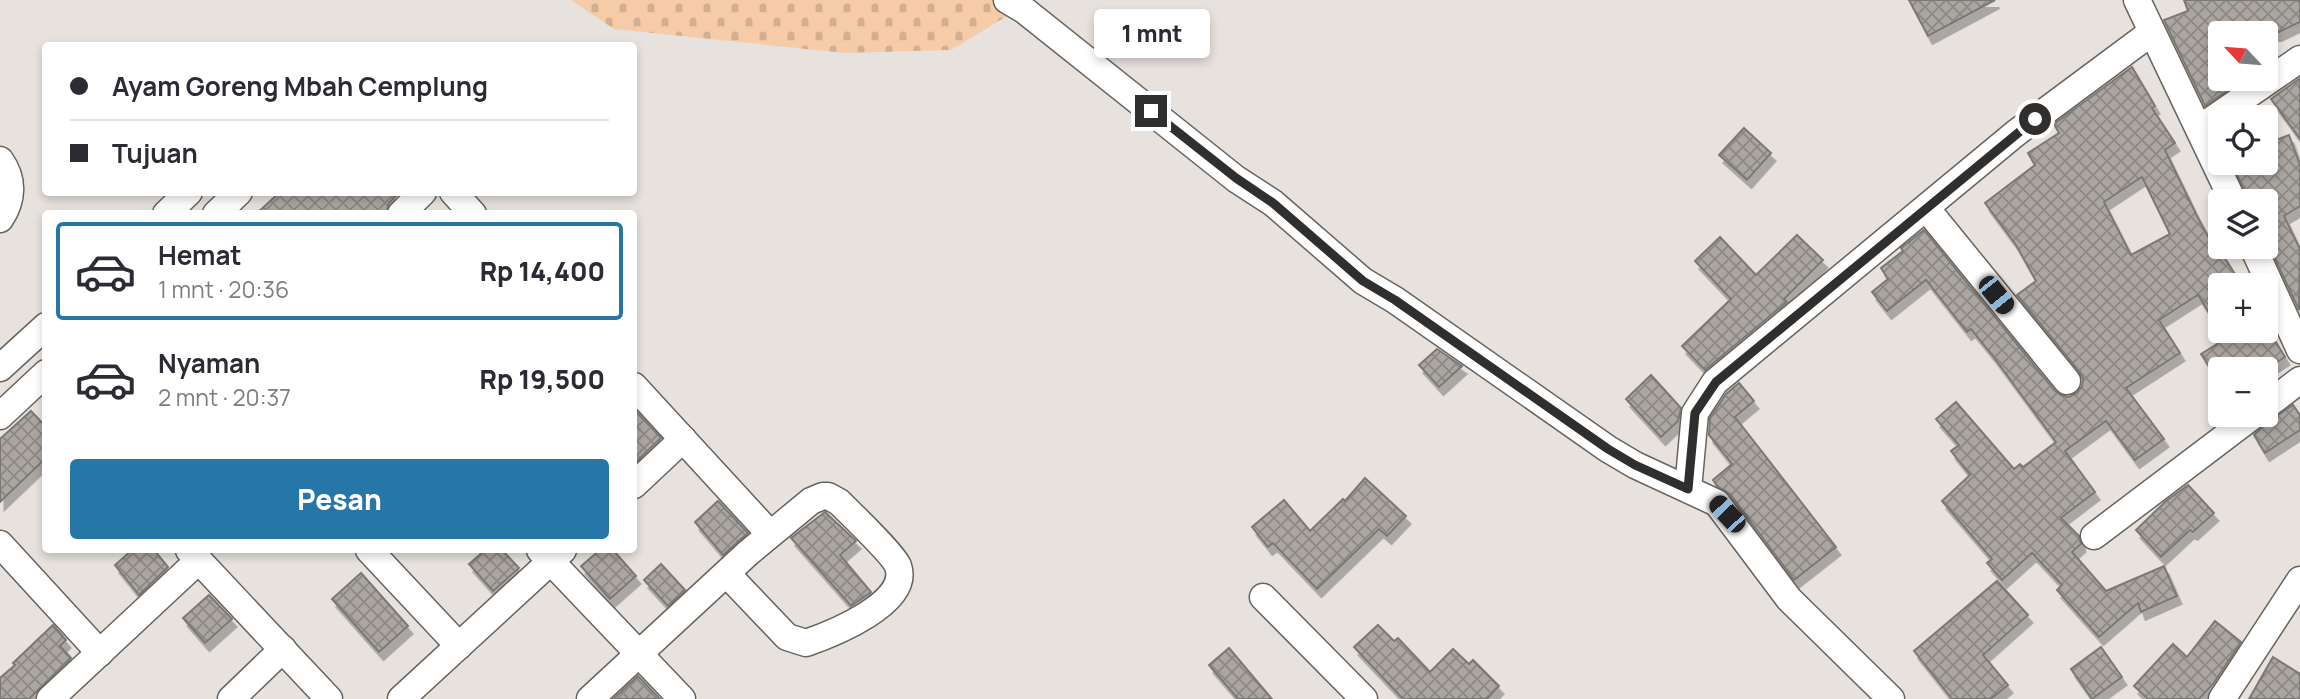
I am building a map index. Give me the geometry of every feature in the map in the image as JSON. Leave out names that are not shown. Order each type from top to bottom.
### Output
[{"type":"street","points":[[2137,0],[2228,189]]},
{"type":"street","points":[[1015,5],[1236,178],[1273,203],[1363,281],[1395,300],[1608,449],[1635,465],[1717,503],[1789,599],[1891,699]]},
{"type":"street","points":[[1688,489],[1695,413],[1716,382],[2016,133],[2152,32]]},
{"type":"street","points":[[2200,128],[2300,59]]},
{"type":"street","points":[[0,160],[9,175],[10,183],[7,205],[1,218]]},
{"type":"street","points":[[170,210],[185,196]]},
{"type":"street","points":[[405,210],[419,196]]},
{"type":"street","points":[[457,196],[469,210]]},
{"type":"street","points":[[1926,208],[2067,381]]},
{"type":"street","points":[[2258,259],[2300,350]]},
{"type":"street","points":[[0,368],[42,330]]},
{"type":"street","points":[[2278,397],[2300,380]]},
{"type":"street","points":[[0,416],[42,384]]},
{"type":"street","points":[[637,389],[770,534]]},
{"type":"street","points":[[2094,536],[2239,427]]},
{"type":"street","points":[[637,482],[683,439]]},
{"type":"street","points":[[590,699],[770,534],[811,501],[823,496],[839,502],[896,562],[899,577],[894,593],[873,611],[816,640],[799,643],[787,637],[727,574]]},
{"type":"street","points":[[0,544],[100,653]]},
{"type":"street","points":[[372,553],[459,646]]},
{"type":"street","points":[[401,699],[459,646],[551,553],[682,699]]},
{"type":"street","points":[[50,699],[100,653],[194,555],[329,699]]},
{"type":"street","points":[[2222,699],[2300,580]]},
{"type":"street","points":[[1263,597],[1364,699]]},
{"type":"street","points":[[231,699],[283,649]]},
{"type":"green space","points":[[571,0],[1033,0],[951,50],[845,53],[614,29]]},
{"type":"building","points":[[1909,0],[1995,0],[1928,36]]},
{"type":"building","points":[[2184,0],[2300,0],[2300,22],[2278,33],[2278,21],[2208,21],[2208,91],[2227,91],[2205,106],[2164,20],[2188,11]]},
{"type":"building","points":[[2132,67],[2155,106],[2152,108],[2175,143],[2165,150],[2208,236],[2208,259],[2225,259],[2234,273],[2208,273],[2208,311],[2198,295],[2159,320],[2180,353],[2126,388],[2164,439],[2135,460],[2106,421],[2065,451],[2095,492],[2061,518],[2079,536],[2081,544],[2072,552],[2106,591],[2164,566],[2177,596],[2141,612],[2138,603],[2099,637],[2057,590],[2062,585],[2032,553],[2002,580],[1987,563],[1992,559],[1942,501],[1970,475],[1951,451],[1959,445],[1936,419],[1956,402],[2014,469],[2020,464],[2023,467],[2056,442],[1992,355],[1971,329],[1967,332],[1926,280],[1887,311],[1872,292],[1888,279],[1881,268],[1924,230],[2055,391],[2069,397],[2077,393],[2083,379],[2079,371],[2017,295],[2036,281],[2016,245],[1985,203],[2035,165],[2028,153],[2059,133],[2054,124]],"holes":[[[2142,177],[2170,234],[2131,255],[2104,202]]]},
{"type":"building","points":[[2300,78],[2300,139],[2278,105],[2271,99]]},
{"type":"building","points":[[1744,128],[1771,153],[1747,180],[1719,155]]},
{"type":"building","points":[[2289,135],[2300,165],[2300,206],[2284,216],[2300,249],[2299,310],[2275,259],[2278,259],[2278,189],[2244,189],[2237,175],[2278,175],[2278,139]]},
{"type":"building","points":[[276,196],[396,196],[389,203],[387,210],[260,210]]},
{"type":"building","points":[[1797,235],[1823,260],[1784,299],[1787,302],[1705,370],[1682,346],[1731,299],[1695,261],[1720,237],[1756,275]]},
{"type":"building","points":[[2219,343],[2276,343],[2285,357],[2278,361],[2278,357],[2208,357],[2208,364],[2201,354]]},
{"type":"building","points":[[1437,349],[1462,366],[1439,387],[1419,365]]},
{"type":"building","points":[[1651,375],[1681,408],[1678,421],[1661,437],[1626,399]]},
{"type":"building","points":[[1739,383],[1754,401],[1735,417],[1836,547],[1794,580],[1730,494],[1713,480],[1732,464],[1709,435],[1710,418],[1726,394]]},
{"type":"building","points":[[2293,405],[2300,415],[2300,430],[2265,453],[2254,435],[2263,427],[2278,427],[2278,415]]},
{"type":"building","points":[[31,411],[42,423],[42,462],[0,502],[0,439]]},
{"type":"building","points":[[637,412],[661,438],[637,461]]},
{"type":"building","points":[[1365,478],[1406,516],[1387,536],[1379,529],[1317,589],[1273,543],[1268,547],[1252,527],[1284,500],[1310,531],[1343,499],[1345,501]]},
{"type":"building","points":[[2188,485],[2214,513],[2193,532],[2190,530],[2161,557],[2136,530],[2166,501]]},
{"type":"building","points":[[718,501],[748,533],[723,555],[695,522]]},
{"type":"building","points":[[825,512],[856,541],[840,555],[871,592],[851,606],[791,538]]},
{"type":"building","points":[[129,553],[156,553],[168,567],[139,595],[115,565]]},
{"type":"building","points":[[482,553],[505,553],[519,568],[493,591],[469,564]]},
{"type":"building","points":[[596,553],[616,553],[636,576],[610,599],[581,566]]},
{"type":"building","points":[[661,564],[685,590],[668,606],[644,580]]},
{"type":"building","points":[[361,573],[408,626],[379,652],[332,599]]},
{"type":"building","points":[[1997,581],[2028,615],[1983,655],[2008,685],[1991,699],[1952,699],[1914,651]]},
{"type":"building","points":[[209,595],[232,619],[205,643],[183,618]]},
{"type":"building","points":[[2215,621],[2241,642],[2213,684],[2199,699],[2148,699],[2134,686],[2173,644],[2187,657]]},
{"type":"building","points":[[53,625],[66,640],[60,646],[71,658],[29,699],[0,699],[0,678]]},
{"type":"building","points":[[1378,625],[1394,641],[1398,638],[1430,672],[1453,649],[1469,664],[1473,660],[1499,686],[1487,699],[1403,699],[1354,647]]},
{"type":"building","points":[[2101,647],[2122,677],[2092,699],[2071,669]]},
{"type":"building","points":[[1229,648],[1272,699],[1238,699],[1209,665]]},
{"type":"building","points":[[2273,657],[2300,674],[2300,699],[2249,699]]},
{"type":"building","points":[[638,676],[660,699],[613,699]]},
{"type":"route","points":[[1151,111],[1236,178],[1273,203],[1363,281],[1395,300],[1608,449],[1635,465],[1688,489],[1695,413],[1716,382],[2035,119]]}]
